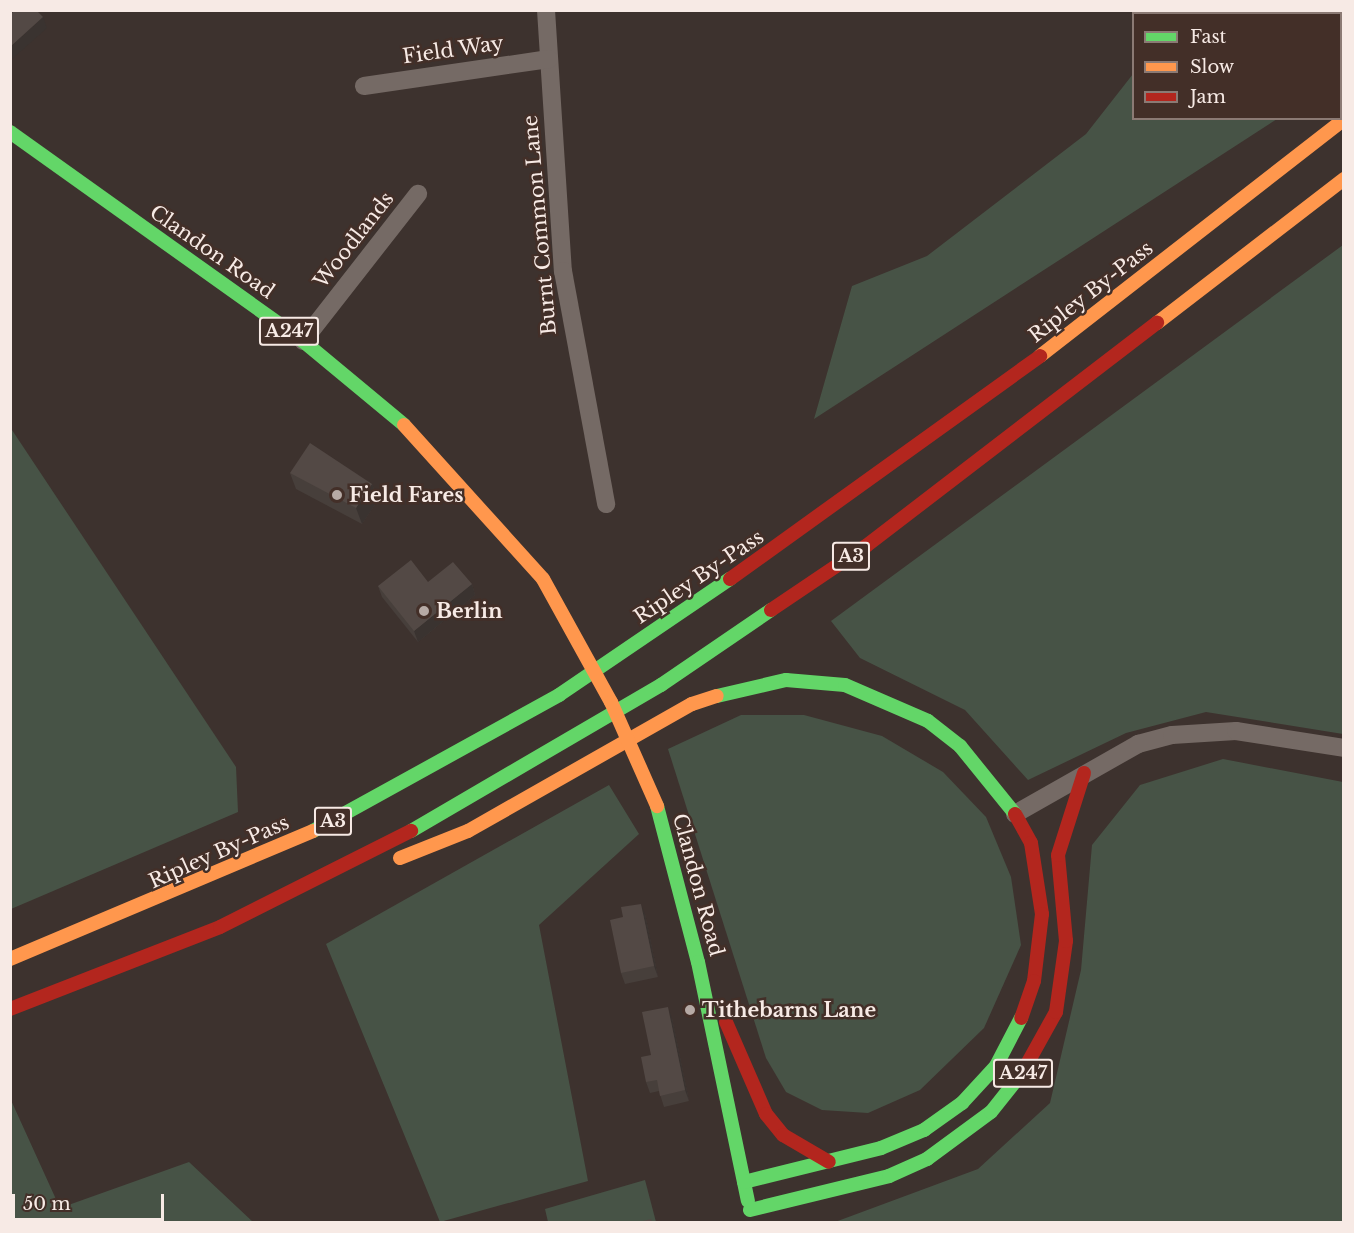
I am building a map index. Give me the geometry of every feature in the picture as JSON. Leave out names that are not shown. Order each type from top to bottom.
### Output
[{"type":"main road","name":"Ripley By-Pass","points":[[10,958],[303,837],[559,695],[848,499],[1034,362],[1344,119]]},
{"type":"main road","name":"Clandon Road","points":[[10,132],[303,341],[418,436],[536,565],[611,702],[657,806],[698,962],[751,1216]]},
{"type":"main road","name":"A3","points":[[10,1009],[188,941],[321,879],[495,786],[632,703],[866,546],[1344,179]]},
{"type":"main road","points":[[321,879],[404,857],[468,831],[661,718],[756,683],[813,680],[889,699],[960,746],[1015,814]]},
{"type":"main road","name":"A247","points":[[751,1216],[889,1176],[927,1159],[991,1112],[1017,1083],[1056,1012],[1066,941],[1058,855],[1084,773]]},
{"type":"main road","name":"A247","points":[[744,1182],[829,1162],[924,1130],[962,1103],[996,1066],[1019,1025],[1034,981],[1042,914],[1031,843],[1015,814]]},
{"type":"main road","points":[[698,962],[766,1114],[791,1140],[829,1162]]},
{"type":"street","name":"Burnt Common Lane","points":[[546,10],[563,271],[606,504]]},
{"type":"street","name":"Field Way","points":[[364,86],[549,59]]},
{"type":"street","name":"Woodlands","points":[[303,341],[418,194]]},
{"type":"street","points":[[1015,814],[1138,744],[1203,730],[1344,748]]},
{"type":"green space","points":[[1184,10],[1343,11],[1343,76],[1342,12]]},
{"type":"green space","points":[[1132,75],[1132,120],[1275,120],[814,419],[852,286],[927,256],[1086,134]]},
{"type":"green space","points":[[1343,245],[1343,734],[1206,712],[1126,733],[1028,780],[965,710],[860,658],[831,621]]},
{"type":"green space","points":[[10,427],[236,767],[238,812],[11,909]]},
{"type":"green space","points":[[741,715],[804,715],[882,736],[943,772],[986,817],[1011,877],[1021,945],[984,1028],[920,1090],[868,1113],[822,1110],[786,1092],[766,1058],[668,749]]},
{"type":"green space","points":[[1223,759],[1343,782],[1343,1222],[835,1222],[978,1169],[1050,1103],[1081,970],[1092,845],[1140,785]]},
{"type":"green space","points":[[609,785],[639,834],[539,925],[588,1181],[440,1222],[326,944]]},
{"type":"green space","points":[[10,1098],[60,1208],[189,1162],[253,1222],[11,1222]]},
{"type":"green space","points":[[645,1180],[656,1222],[548,1222],[545,1209]]},
{"type":"building","points":[[15,10],[36,10],[43,17],[10,47],[10,15]]},
{"type":"building","points":[[310,443],[372,484],[356,508],[290,473]]},
{"type":"building","name":"Berlin","points":[[411,560],[428,582],[453,562],[472,584],[414,631],[378,586]]},
{"type":"building","points":[[641,904],[654,966],[621,973],[610,920],[623,917],[621,907]]},
{"type":"building","points":[[668,1007],[685,1090],[660,1096],[657,1080],[646,1082],[641,1057],[651,1055],[642,1012]]},
{"type":"traffic: fast","points":[[10,132],[303,341],[404,425]]},
{"type":"traffic: fast","points":[[313,831],[559,695],[730,579]]},
{"type":"traffic: fast","points":[[411,831],[661,685],[771,610]]},
{"type":"traffic: fast","points":[[717,696],[786,680],[845,685],[928,721],[960,746],[1015,814]]},
{"type":"traffic: fast","points":[[657,806],[698,962],[748,1201]]},
{"type":"traffic: fast","points":[[744,1182],[881,1148],[924,1130],[962,1103],[996,1066],[1021,1018]]},
{"type":"traffic: fast","points":[[750,1210],[889,1176],[927,1159],[991,1112],[1022,1073]]},
{"type":"traffic: slow","points":[[1040,356],[1344,119]]},
{"type":"traffic: slow","points":[[1157,323],[1344,179]]},
{"type":"traffic: slow","points":[[404,425],[543,579]]},
{"type":"traffic: slow","points":[[543,579],[611,702],[657,806]]},
{"type":"traffic: slow","points":[[400,858],[468,831],[692,704],[717,696]]},
{"type":"traffic: slow","points":[[10,959],[313,831]]},
{"type":"traffic: jam","points":[[771,610],[866,546],[1157,323]]},
{"type":"traffic: jam","points":[[730,579],[1040,356]]},
{"type":"traffic: jam","points":[[1022,1073],[1056,1012],[1066,941],[1058,855],[1084,773]]},
{"type":"traffic: jam","points":[[1015,814],[1031,843],[1042,914],[1034,981],[1021,1018]]},
{"type":"traffic: jam","points":[[10,1009],[220,927],[411,831]]},
{"type":"traffic: jam","points":[[726,1022],[766,1114],[783,1135],[829,1162]]},
{"type":"place","name":"Field Fares","points":[[337,495]]},
{"type":"place","name":"Berlin","points":[[424,611]]},
{"type":"place","name":"Tithebarns Lane","points":[[690,1010]]}]
